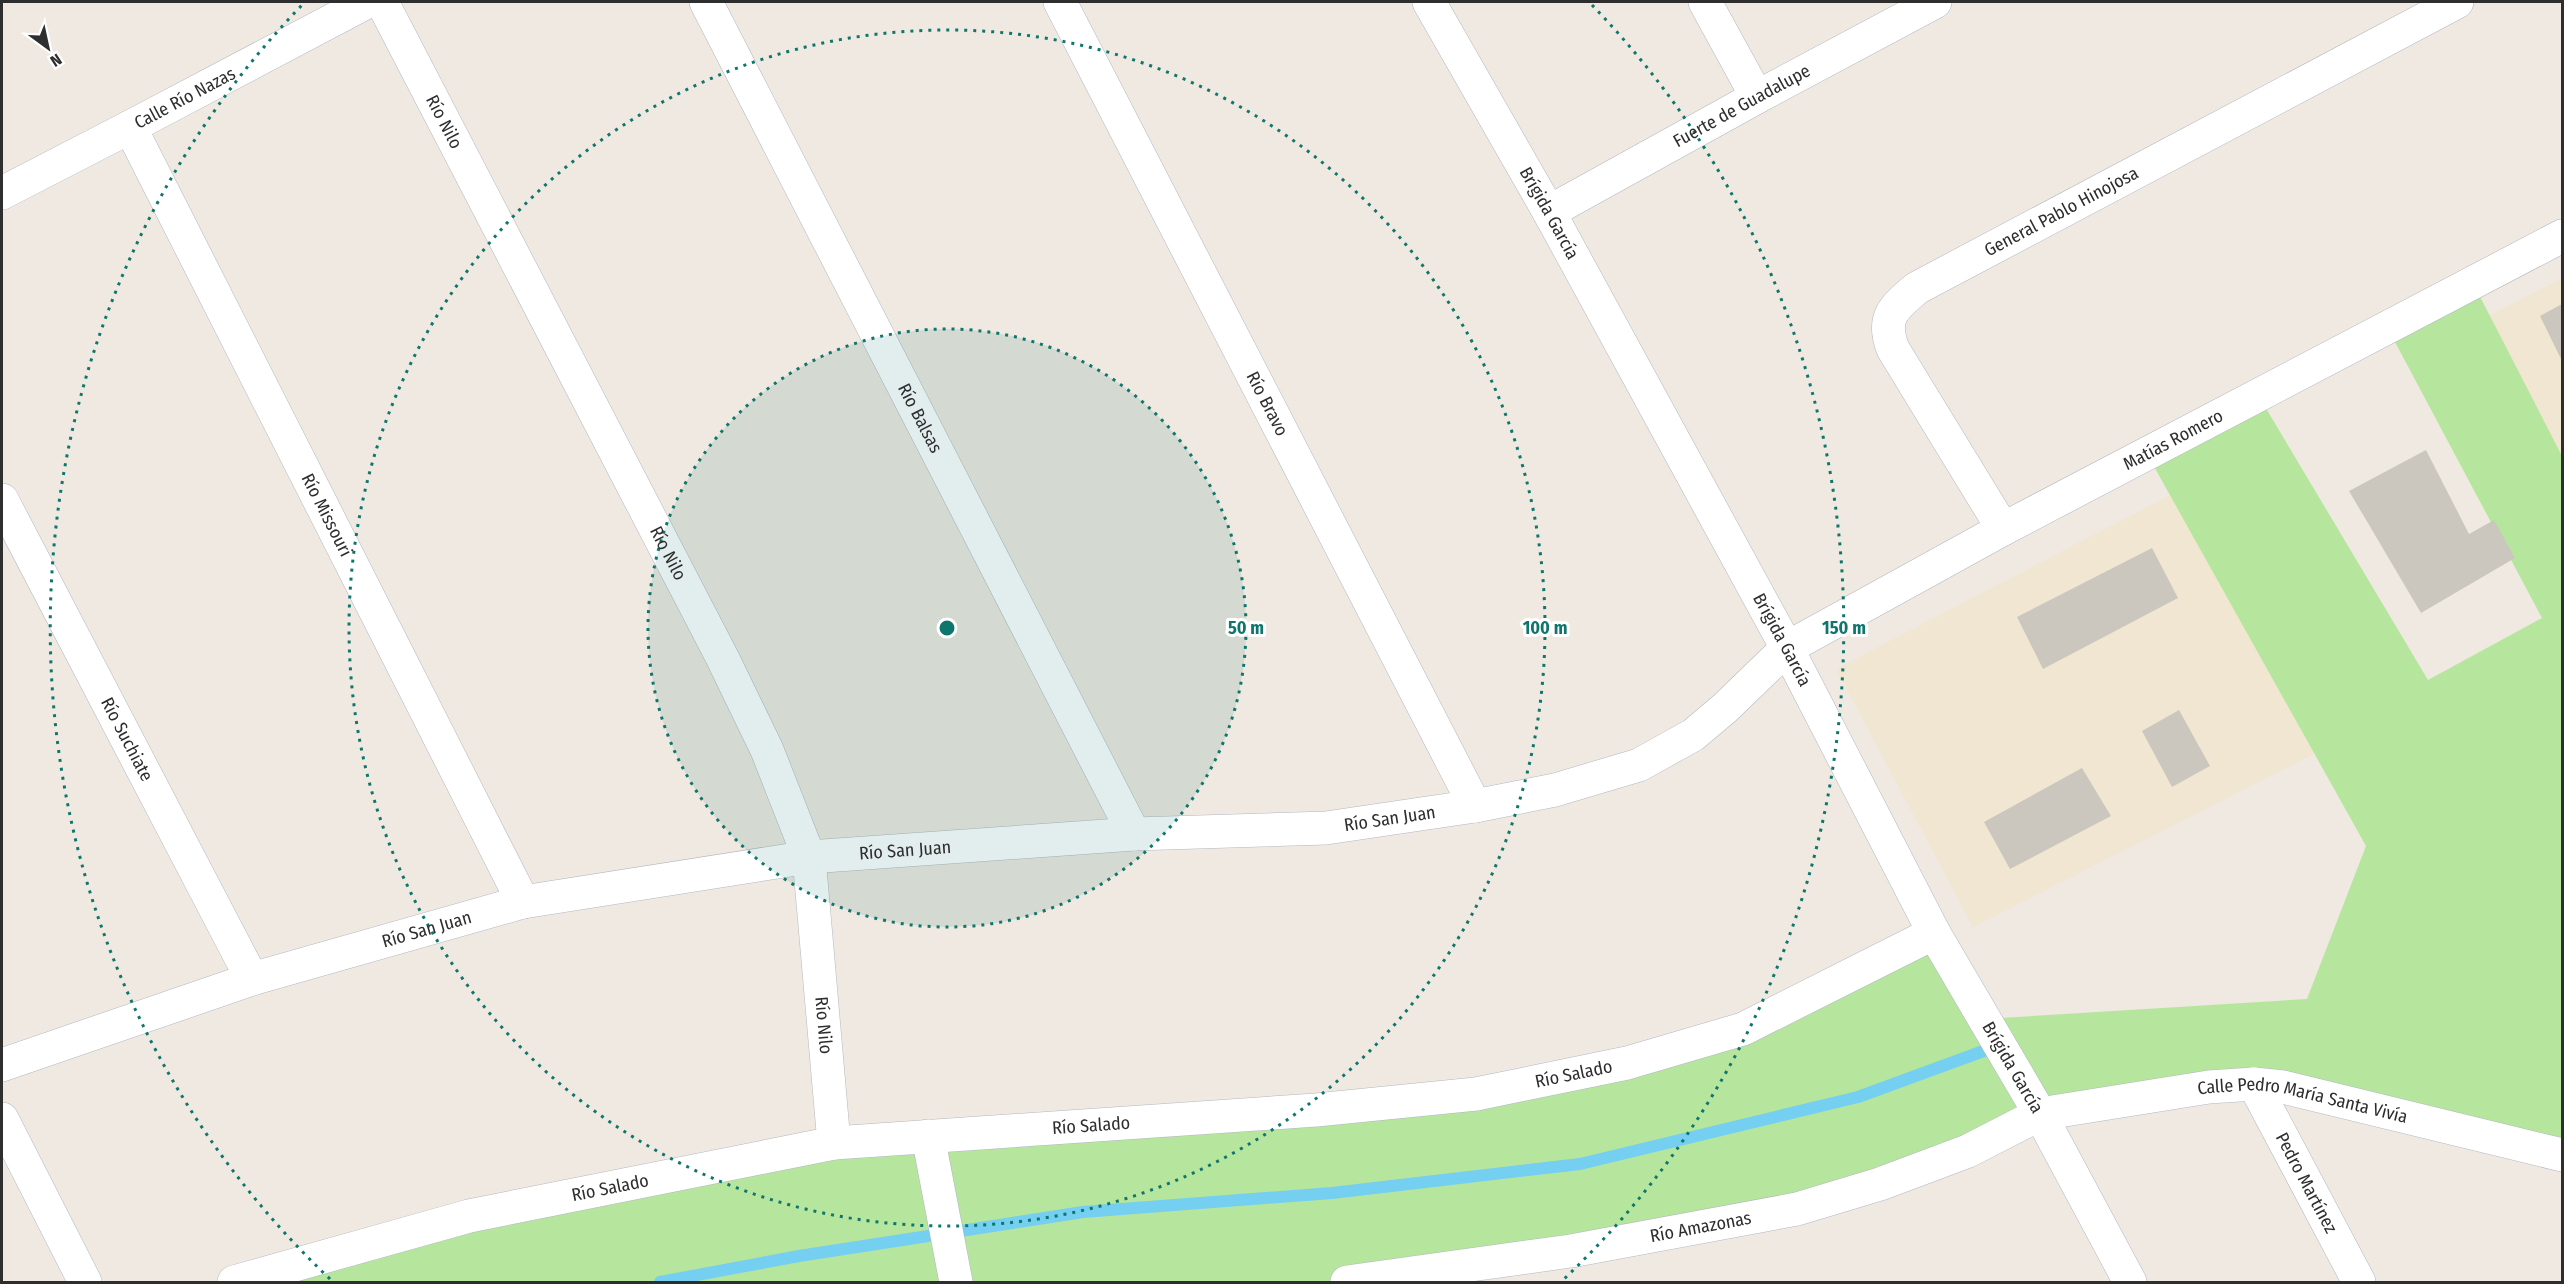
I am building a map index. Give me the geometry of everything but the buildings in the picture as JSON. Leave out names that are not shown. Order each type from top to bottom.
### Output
[{"type":"street","name":"Calle Río Nazas","points":[[2,193],[367,2]]},
{"type":"street","name":"Río Nilo","points":[[382,2],[723,659],[767,750],[809,857],[834,1143]]},
{"type":"street","name":"Río Balsas","points":[[706,2],[1134,834]]},
{"type":"street","name":"Río Bravo","points":[[1060,2],[1475,806]]},
{"type":"street","name":"Brígida García","points":[[1429,2],[1549,213],[1787,648],[1934,933],[2040,1114],[2130,1282]]},
{"type":"street","points":[[1705,2],[1757,97]]},
{"type":"street","name":"Fuerte de Guadalupe","points":[[1549,213],[1757,97],[1935,2]]},
{"type":"street","name":"General Pablo Hinojosa","points":[[2003,529],[1893,350],[1887,324],[1890,315],[1901,302],[1917,288],[2457,2]]},
{"type":"street","name":"Río Missouri","points":[[130,127],[523,902]]},
{"type":"street","name":"Matías Romero","points":[[1787,648],[2003,529],[2562,236]]},
{"type":"street","name":"Río Suchiate","points":[[2,500],[252,979]]},
{"type":"street","name":"Río San Juan","points":[[2,1065],[252,979],[523,902],[809,857],[1134,834],[1326,828],[1475,806],[1555,790],[1639,765],[1693,735],[1725,708],[1787,648]]},
{"type":"street","name":"Río Salado","points":[[234,1282],[469,1216],[834,1143],[1316,1110],[1476,1094],[1627,1063],[1743,1029],[1934,933]]},
{"type":"street","name":"Calle Pedro María Santa Vivía","points":[[2040,1114],[2209,1087],[2254,1084],[2315,1093],[2562,1155]]},
{"type":"street","name":"Pedro Martínez","points":[[2254,1084],[2360,1282]]},
{"type":"street","name":"Río Amazonas","points":[[1347,1282],[1571,1251],[1797,1209],[1880,1184],[1968,1151],[2040,1114]]},
{"type":"street","points":[[2,1119],[85,1282]]},
{"type":"street","points":[[928,1137],[956,1282]]},
{"type":"shaded area","points":[[2562,278],[2562,458],[2487,317]]},
{"type":"shaded area","points":[[2176,492],[2318,752],[1973,927],[1836,669]]},
{"type":"green space","points":[[2473,283],[2562,456],[2562,1155],[2315,1093],[2040,1114],[1880,1184],[1347,1282],[234,1282],[834,1143],[1627,1063],[1934,933],[1985,1019],[2307,999],[2366,846],[2147,454],[2258,395],[2428,680],[2542,618],[2387,327]]},
{"type":"waterway","points":[[660,1282],[799,1256],[1083,1212],[1332,1193],[1580,1164],[1858,1097],[1989,1049]]}]
